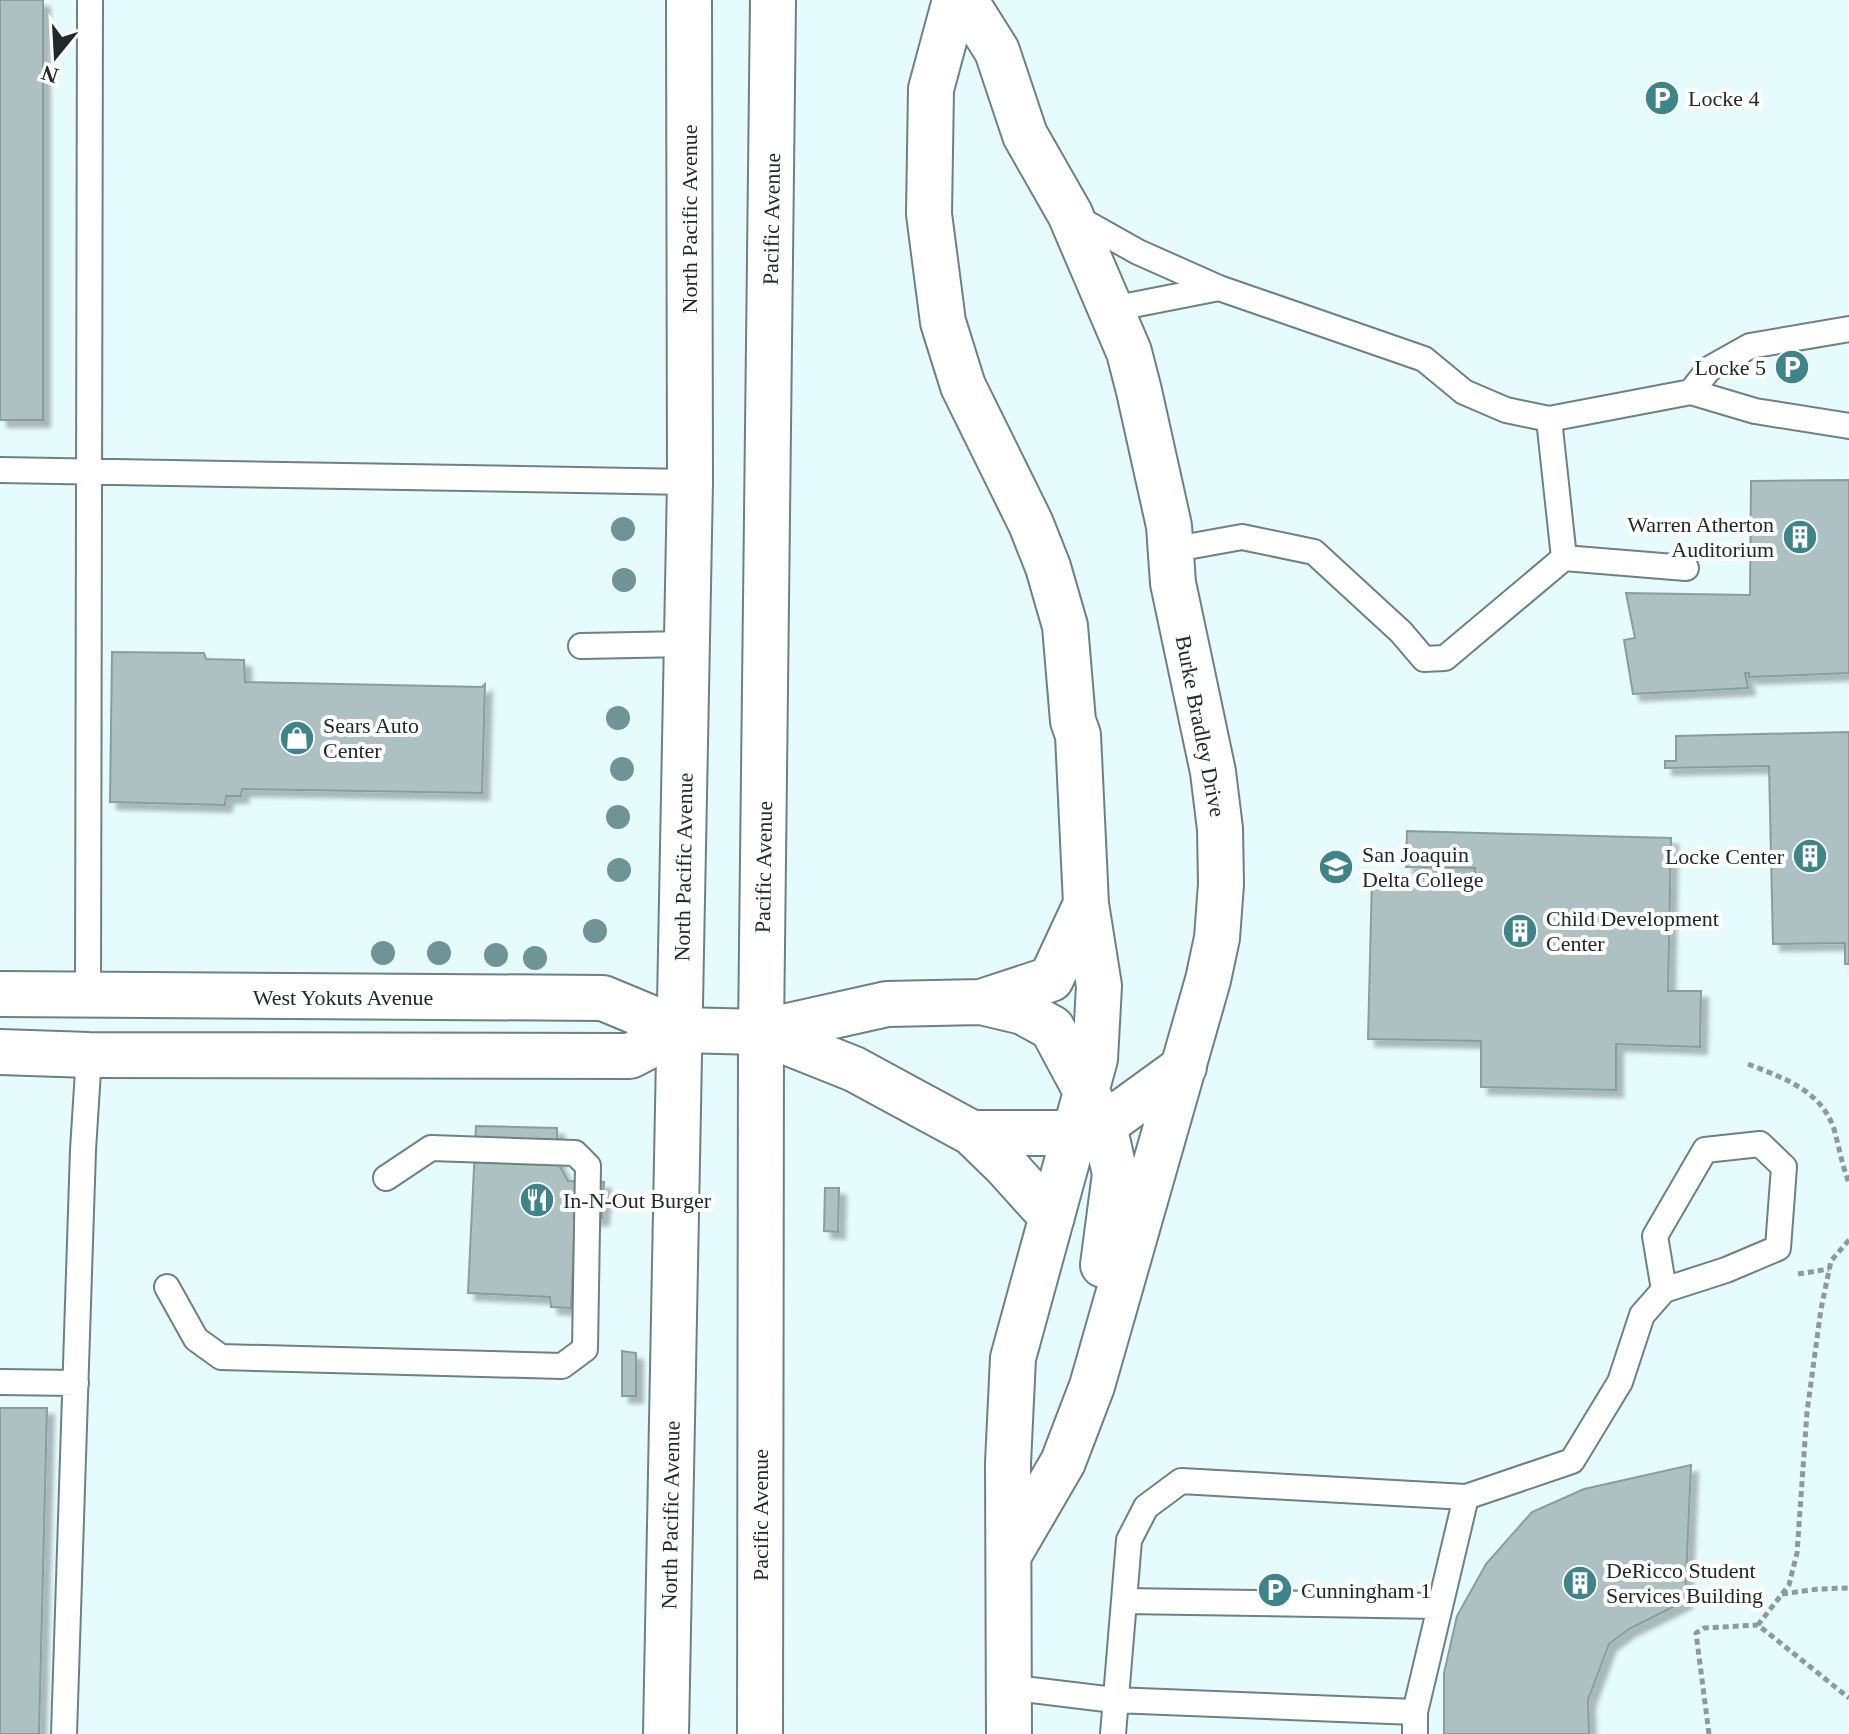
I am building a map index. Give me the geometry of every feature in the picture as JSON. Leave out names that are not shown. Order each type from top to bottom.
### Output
[{"type":"street","name":"North Pacific Avenue","points":[[666,1734],[690,482],[689,0]]},
{"type":"street","name":"Pacific Avenue","points":[[760,1734],[761,1032],[773,0]]},
{"type":"street","name":"Burke Bradley Drive","points":[[955,0],[931,89],[929,214],[943,322],[963,386],[1031,524],[1048,567],[1065,626],[1073,721],[1078,735],[1086,904],[1099,986],[1088,1117],[1052,1217],[1013,1358],[1008,1463],[1010,1553],[1006,1606],[1009,1734]]},
{"type":"street","name":"Burke Bradley Drive","points":[[965,0],[997,51],[1025,135],[1070,214],[1129,352],[1169,526],[1173,583],[1213,772],[1220,829],[1221,884],[1217,938],[1184,1067],[1092,1386],[1063,1462],[1010,1553]]},
{"type":"street","points":[[981,1002],[1051,979],[1086,904]]},
{"type":"street","name":"West Yokuts Avenue","points":[[0,994],[603,998],[680,1030],[761,1032]]},
{"type":"street","points":[[761,1032],[887,1004],[981,1002],[1023,1012],[1052,1028],[1115,1174],[1110,1224],[1094,1312],[1101,1354]]},
{"type":"street","name":"West Yokuts Avenue","points":[[0,1052],[89,1055],[630,1056],[680,1030]]},
{"type":"street","points":[[761,1032],[854,1069],[972,1133],[1052,1217]]},
{"type":"street","points":[[972,1133],[1088,1117],[1184,1067]]},
{"type":"lane","points":[[88,995],[90,0]]},
{"type":"lane","points":[[1070,214],[1138,252],[1219,288],[1424,359],[1464,392],[1506,410],[1549,419],[1691,392],[1755,411],[1849,426]]},
{"type":"lane","points":[[1112,309],[1219,288]]},
{"type":"lane","points":[[1691,392],[1709,369],[1750,346],[1849,329]]},
{"type":"lane","points":[[1549,419],[1564,558]]},
{"type":"lane","points":[[0,470],[690,482]]},
{"type":"lane","points":[[1170,550],[1242,537],[1314,552],[1401,632],[1424,659],[1445,658],[1564,558],[1686,568]]},
{"type":"lane","points":[[581,646],[687,644]]},
{"type":"lane","points":[[64,1734],[83,1150],[89,1055]]},
{"type":"lane","points":[[1113,1734],[1129,1540],[1146,1507],[1181,1481],[1466,1497],[1572,1461],[1620,1382],[1642,1315],[1664,1290],[1726,1270],[1778,1248],[1784,1167],[1760,1144],[1705,1150],[1655,1236],[1664,1290]]},
{"type":"lane","points":[[167,1287],[196,1339],[221,1357],[562,1366],[585,1349],[588,1166],[575,1153],[431,1148],[386,1178]]},
{"type":"lane","points":[[0,1382],[76,1383]]},
{"type":"lane","points":[[1007,1687],[1114,1700],[1415,1723],[1438,1606],[1466,1497]]},
{"type":"lane","points":[[1124,1601],[1438,1606]]},
{"type":"path","points":[[1748,1064],[1788,1080],[1813,1095],[1833,1126],[1849,1183]]},
{"type":"path","points":[[1758,1625],[1789,1585],[1797,1553],[1812,1367],[1831,1261],[1849,1240]]},
{"type":"path","points":[[1783,1276],[1829,1269]]},
{"type":"path","points":[[1782,1594],[1849,1588]]},
{"type":"path","points":[[1709,1734],[1696,1633],[1704,1628],[1758,1625],[1849,1698]]},
{"type":"building","points":[[0,0],[43,0],[43,420],[0,420]]},
{"type":"building","name":"Warren Atherton Auditorium","points":[[1849,480],[1849,673],[1749,677],[1749,673],[1745,673],[1748,688],[1633,694],[1624,640],[1635,638],[1626,593],[1750,595],[1751,481]]},
{"type":"building","name":"Sears Auto Center","points":[[112,652],[204,653],[206,659],[244,660],[245,682],[482,687],[485,684],[482,793],[242,789],[241,796],[226,796],[225,805],[110,802]]},
{"type":"building","name":"Locke Center","points":[[1849,732],[1849,964],[1845,964],[1845,943],[1773,944],[1769,766],[1665,768],[1665,761],[1676,761],[1676,736]]},
{"type":"building","name":"Child Development Center","points":[[1407,831],[1671,838],[1668,991],[1701,991],[1700,1047],[1616,1044],[1616,1090],[1481,1087],[1481,1041],[1368,1039],[1372,877],[1475,879],[1475,868],[1406,867]]},
{"type":"building","name":"In-N-Out Burger","points":[[476,1126],[557,1128],[558,1163],[568,1181],[604,1182],[602,1218],[575,1220],[571,1308],[551,1307],[550,1297],[468,1293]]},
{"type":"building","points":[[825,1188],[839,1188],[838,1232],[824,1231]]},
{"type":"building","points":[[622,1351],[636,1353],[636,1396],[622,1396]]},
{"type":"building","points":[[0,1408],[47,1408],[39,1734],[0,1734]]},
{"type":"building","name":"DeRicco Student Services Building","points":[[1691,1465],[1685,1601],[1629,1629],[1609,1644],[1588,1700],[1589,1734],[1444,1734],[1444,1673],[1457,1616],[1486,1564],[1532,1512],[1584,1489]]},
{"type":"place","name":"Locke 4","points":[[1662,98]]},
{"type":"place","name":"Locke 5","points":[[1792,367]]},
{"type":"place","name":"Warren Atherton Auditorium","points":[[1800,537]]},
{"type":"place","name":"Sears Auto Center","points":[[297,738]]},
{"type":"place","name":"Locke Center","points":[[1810,856]]},
{"type":"place","name":"San Joaquin Delta College","points":[[1336,867]]},
{"type":"place","name":"Child Development Center","points":[[1520,931]]},
{"type":"place","name":"In-N-Out Burger","points":[[537,1200]]},
{"type":"place","name":"DeRicco Student Services Building","points":[[1580,1583]]},
{"type":"place","name":"Cunningham 1","points":[[1275,1590]]}]
